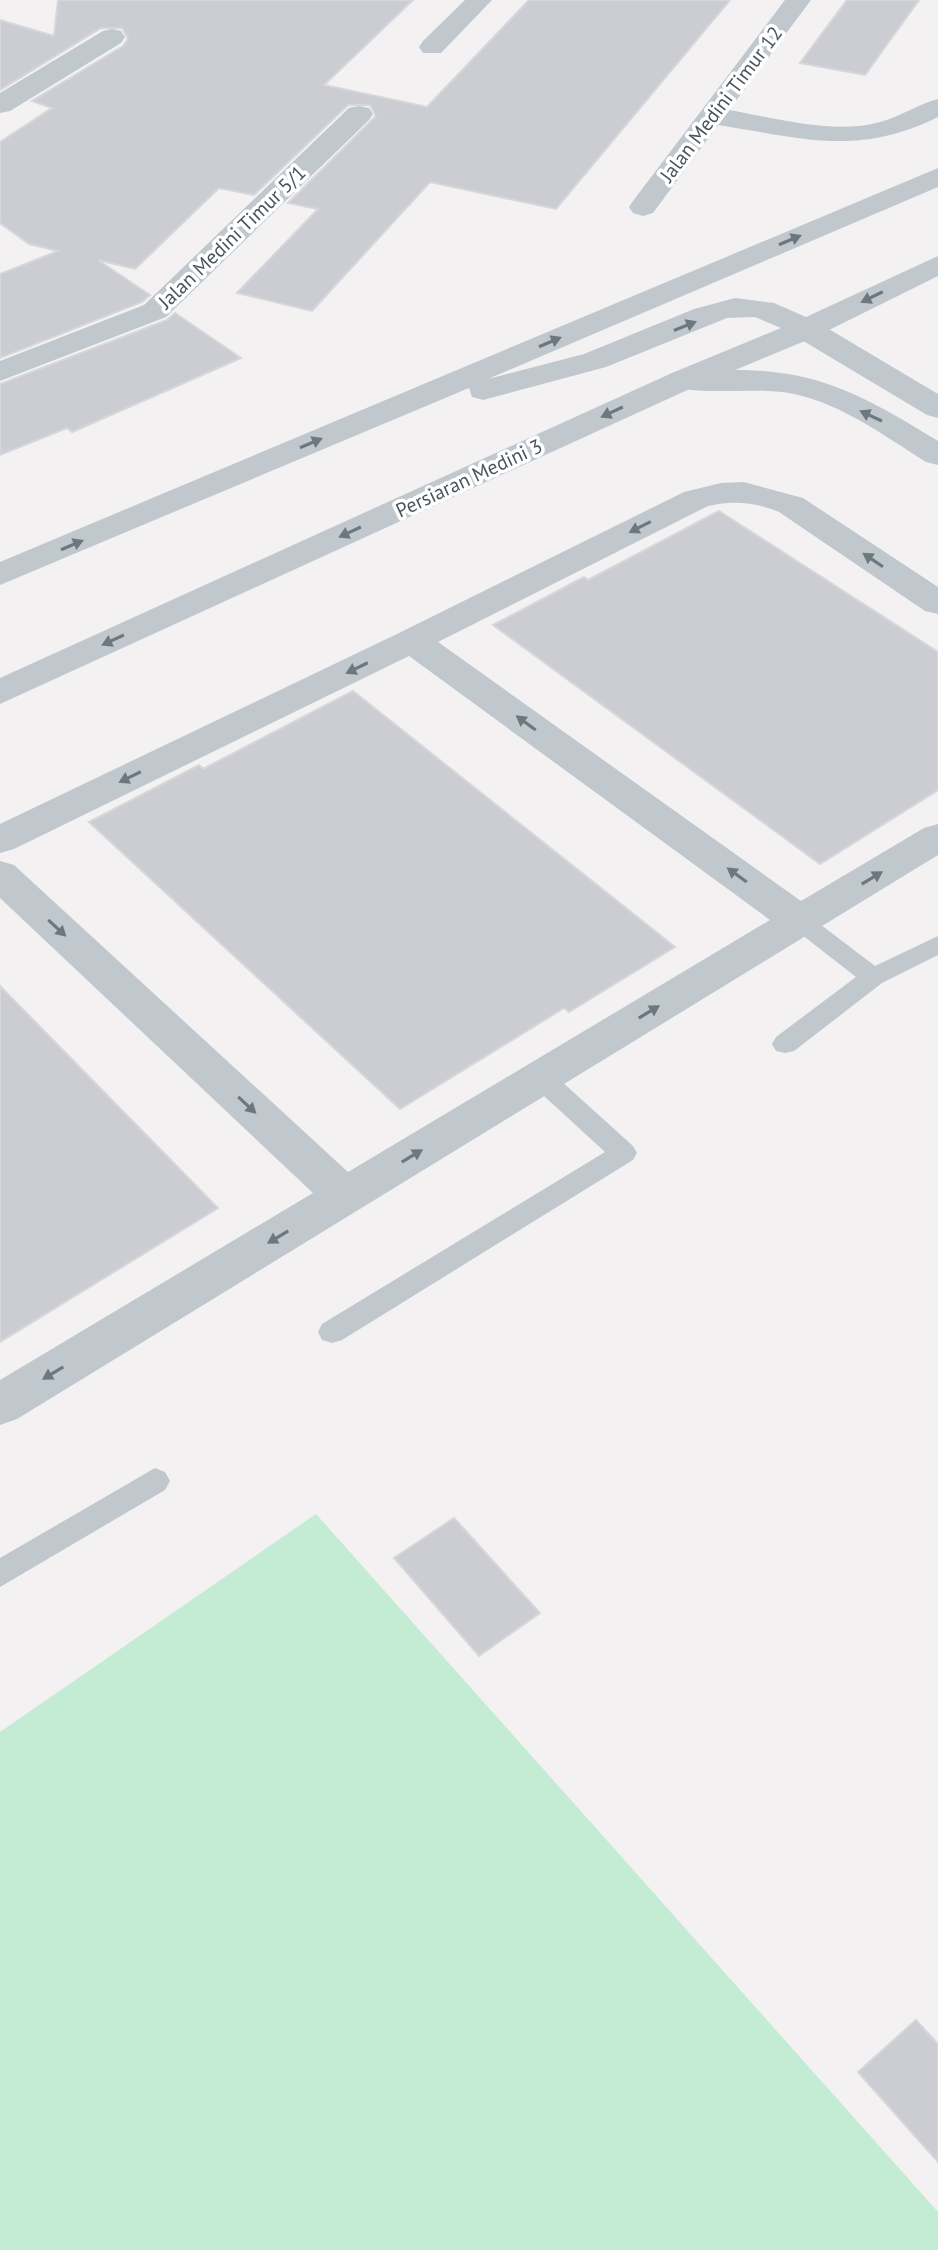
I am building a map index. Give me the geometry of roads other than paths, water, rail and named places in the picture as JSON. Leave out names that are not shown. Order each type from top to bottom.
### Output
[{"type":"street","points":[[432,47],[479,0]]},
{"type":"street","name":"Jalan Medini Timur 12","points":[[643,207],[798,0]]},
{"type":"street","points":[[0,105],[112,37]]},
{"type":"street","points":[[712,116],[842,133],[871,133],[896,127],[938,107]]},
{"type":"street","name":"Jalan Medini Timur 5/1","points":[[0,372],[155,311],[359,114]]},
{"type":"street","points":[[0,575],[938,177]]},
{"type":"street","name":"Persiaran Medini 3","points":[[0,692],[683,380],[806,329],[938,265]]},
{"type":"street","points":[[395,407],[545,378],[630,348],[726,308],[747,306],[768,311],[806,329],[938,408]]},
{"type":"street","points":[[683,380],[736,380],[811,388],[882,421],[938,455]]},
{"type":"street","points":[[0,840],[412,641],[696,499],[718,492],[744,491],[770,496],[791,505],[938,603]]},
{"type":"street","points":[[412,641],[800,921]]},
{"type":"street","points":[[0,1405],[938,837]]},
{"type":"street","points":[[0,875],[345,1196]]},
{"type":"lane","points":[[800,921],[873,977]]},
{"type":"lane","points":[[785,1044],[873,977],[938,945]]},
{"type":"lane","points":[[332,1332],[624,1153],[541,1078]]},
{"type":"lane","points":[[0,1574],[155,1481]]}]
